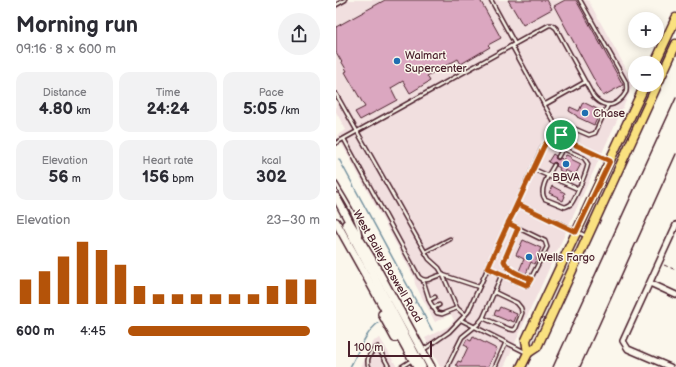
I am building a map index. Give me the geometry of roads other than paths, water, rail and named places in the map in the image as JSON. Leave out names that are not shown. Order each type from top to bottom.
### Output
[{"type":"main road","points":[[658,56],[676,18]]},
{"type":"main road","points":[[521,367],[528,353],[537,347],[676,44]]},
{"type":"main road","points":[[528,353],[526,340],[642,92]]},
{"type":"main road","name":"West Bailey Boswell Road","points":[[336,197],[372,258],[431,367]]},
{"type":"main road","name":"West Bailey Boswell Road","points":[[336,197],[344,221],[408,345],[417,367]]},
{"type":"main road","name":"West Bailey Boswell Road","points":[[336,222],[422,367]]},
{"type":"main road","points":[[336,229],[410,365]]},
{"type":"street","points":[[670,367],[628,349],[623,341],[676,225]]},
{"type":"street","points":[[650,283],[676,295]]},
{"type":"lane","points":[[336,5],[345,0]]},
{"type":"lane","points":[[491,0],[515,44]]},
{"type":"lane","points":[[336,143],[552,25],[556,28],[596,100],[608,105],[612,104],[620,99],[626,91],[626,82],[580,0]]},
{"type":"lane","points":[[512,46],[561,135],[567,141],[610,161]]},
{"type":"lane","points":[[544,105],[585,82]]},
{"type":"lane","points":[[336,94],[429,259],[437,266],[443,275],[444,285],[451,299],[457,308],[465,315]]},
{"type":"lane","points":[[422,350],[449,332],[468,312],[533,169],[547,142],[572,130],[589,135],[595,133],[608,105]]},
{"type":"lane","points":[[344,139],[419,277],[423,280],[433,308],[437,313],[442,314],[457,308]]},
{"type":"lane","points":[[554,165],[542,190],[543,196],[545,199],[565,207],[572,203],[588,164],[584,158],[564,149],[558,157]]},
{"type":"lane","points":[[533,169],[578,189]]},
{"type":"lane","points":[[336,184],[359,227],[360,239]]},
{"type":"lane","points":[[518,204],[587,237]]},
{"type":"lane","points":[[488,268],[526,285],[531,279],[547,247],[545,241],[508,223]]},
{"type":"lane","points":[[518,228],[504,261],[508,267],[531,279]]},
{"type":"lane","points":[[425,252],[450,239]]},
{"type":"lane","points":[[448,367],[462,337],[483,318],[502,274]]},
{"type":"lane","points":[[423,280],[438,275],[443,275],[479,287]]},
{"type":"lane","points":[[427,293],[432,291]]},
{"type":"lane","points":[[483,318],[509,329],[514,330],[516,328],[522,313],[521,308],[517,303],[494,292]]},
{"type":"lane","points":[[429,300],[435,298]]},
{"type":"lane","points":[[433,308],[439,305]]},
{"type":"lane","points":[[461,320],[528,353]]},
{"type":"lane","points":[[495,367],[506,342]]},
{"type":"lane","points":[[370,367],[367,363],[367,359],[374,349],[378,347],[389,367]]},
{"type":"lane","points":[[401,367],[410,365]]},
{"type":"waterway","points":[[339,159],[416,301],[415,303]]},
{"type":"waterway","points":[[417,302],[432,330]]},
{"type":"waterway","points":[[350,367],[369,332],[378,323]]},
{"type":"railway","points":[[553,367],[676,98]]},
{"type":"railway","points":[[580,367],[676,154]]},
{"type":"place","name":"Walmart Supercenter","points":[[397,61]]},
{"type":"place","name":"Chase","points":[[585,113]]},
{"type":"place","name":"BBVA","points":[[566,164]]},
{"type":"place","name":"Wells Fargo","points":[[529,257]]}]
